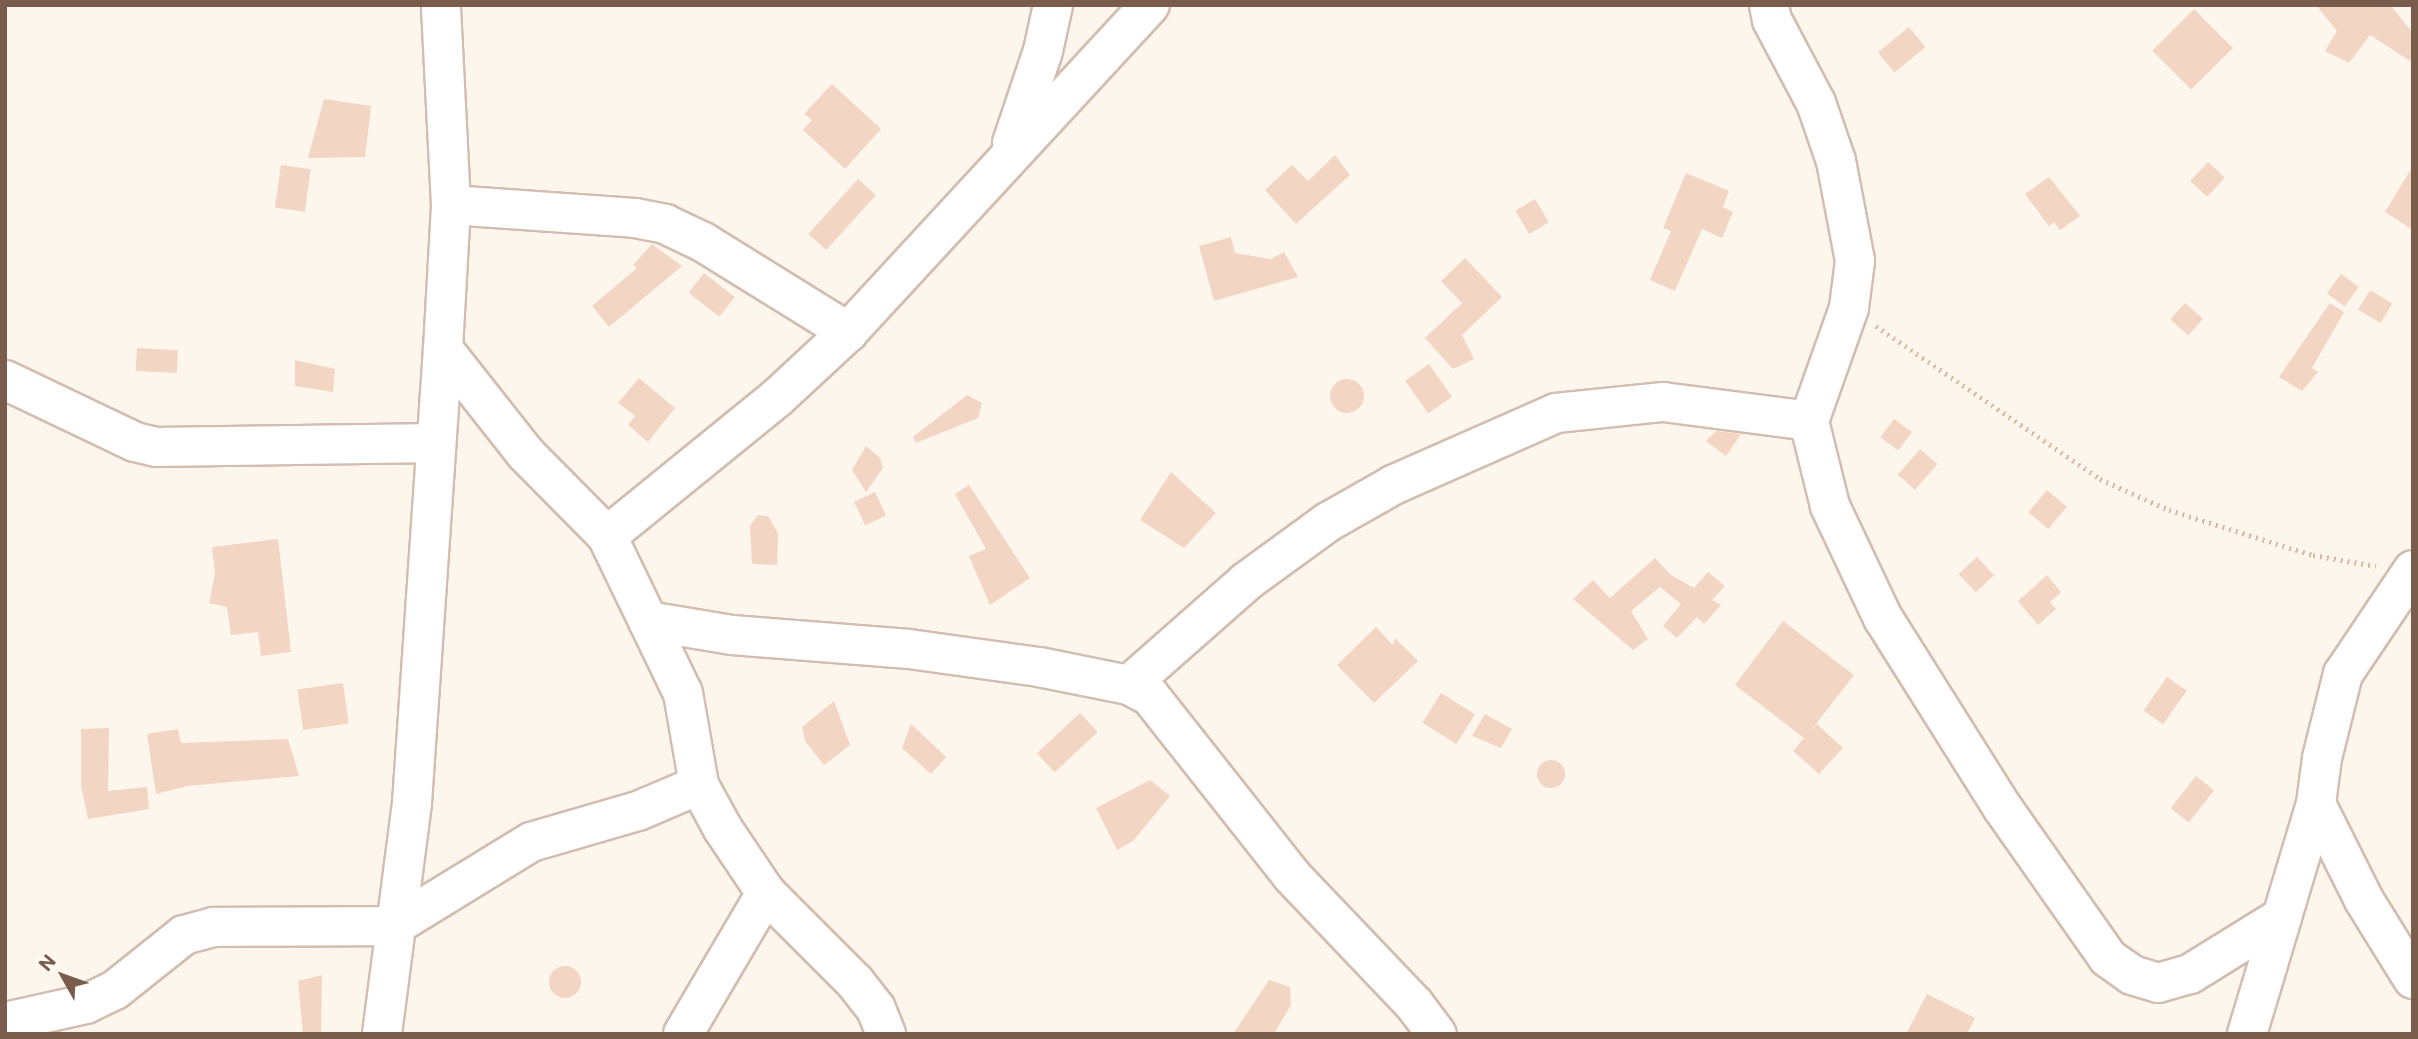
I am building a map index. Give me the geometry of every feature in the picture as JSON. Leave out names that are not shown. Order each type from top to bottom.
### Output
[{"type":"street","points":[[382,1034],[412,803],[443,349],[451,205],[441,5]]},
{"type":"street","points":[[1005,161],[1039,63],[1053,5]]},
{"type":"street","points":[[607,536],[778,397],[848,332],[1150,5]]},
{"type":"street","points":[[1769,5],[1772,20],[1816,103],[1836,161],[1855,261],[1850,308],[1809,421],[1830,506],[1883,618],[2002,807],[2108,958],[2132,975],[2158,983],[2189,974],[2282,917]]},
{"type":"street","points":[[451,205],[635,218],[665,224],[703,242],[848,332]]},
{"type":"street","points":[[443,349],[525,453],[607,536],[683,693],[699,785],[766,893],[855,982],[876,1009],[886,1034]]},
{"type":"street","points":[[5,380],[135,442],[156,447],[436,443]]},
{"type":"street","points":[[1129,685],[1247,582],[1328,522],[1393,485],[1556,413],[1662,402],[1809,421]]},
{"type":"street","points":[[2247,1034],[2316,804],[2322,758],[2343,674],[2412,571]]},
{"type":"street","points":[[648,621],[732,635],[948,654],[1129,685],[1162,709],[1284,867],[1414,1004],[1437,1034]]},
{"type":"street","points":[[5,1022],[86,1004],[115,990],[184,935],[214,927],[394,926],[531,842],[638,811],[699,785]]},
{"type":"street","points":[[2316,804],[2364,900],[2413,979]]},
{"type":"street","points":[[683,1034],[766,893]]},
{"type":"path","points":[[1850,308],[2101,479],[2169,510],[2313,555],[2412,571]]},
{"type":"building","points":[[2316,5],[2390,5],[2413,33],[2413,63],[2370,35],[2349,63],[2325,51],[2337,31]]},
{"type":"building","points":[[2194,9],[2233,48],[2191,90],[2152,51]]},
{"type":"building","points":[[1909,27],[1925,47],[1894,72],[1878,52]]},
{"type":"building","points":[[832,84],[881,129],[845,169],[803,130],[812,120],[804,114]]},
{"type":"building","points":[[324,99],[371,106],[365,157],[308,158]]},
{"type":"building","points":[[1335,155],[1350,175],[1296,224],[1265,190],[1292,165],[1308,181]]},
{"type":"building","points":[[2208,162],[2225,178],[2207,197],[2190,181]]},
{"type":"building","points":[[281,165],[311,169],[305,212],[275,208]]},
{"type":"building","points":[[2413,166],[2413,230],[2385,212]]},
{"type":"building","points":[[1686,173],[1729,191],[1723,207],[1733,212],[1722,238],[1702,229],[1675,291],[1650,280],[1671,231],[1663,228]]},
{"type":"building","points":[[2049,177],[2080,216],[2060,230],[2054,222],[2049,226],[2025,194]]},
{"type":"building","points":[[858,179],[876,195],[826,250],[808,234]]},
{"type":"building","points":[[1535,199],[1549,222],[1529,234],[1515,211]]},
{"type":"building","points":[[1231,237],[1235,253],[1271,259],[1284,252],[1298,277],[1214,301],[1199,246]]},
{"type":"building","points":[[652,244],[682,266],[609,327],[592,306],[637,268],[633,265]]},
{"type":"building","points":[[1465,258],[1502,297],[1462,335],[1474,359],[1453,369],[1425,338],[1462,303],[1441,281]]},
{"type":"building","points":[[704,273],[735,297],[719,317],[689,293]]},
{"type":"building","points":[[2341,274],[2359,287],[2345,306],[2327,293]]},
{"type":"building","points":[[2370,290],[2392,303],[2380,323],[2358,310]]},
{"type":"building","points":[[2185,303],[2203,319],[2188,335],[2170,319]]},
{"type":"building","points":[[2330,303],[2344,312],[2312,368],[2318,372],[2302,391],[2279,377]]},
{"type":"building","points":[[137,348],[178,350],[177,373],[136,371]]},
{"type":"building","points":[[295,360],[335,369],[333,392],[295,386]]},
{"type":"building","points":[[1429,364],[1452,397],[1428,413],[1405,381]]},
{"type":"building","points":[[639,378],[675,408],[648,442],[628,425],[635,416],[618,403]]},
{"type":"building","points":[[1347,379],[1359,384],[1364,396],[1359,408],[1347,413],[1335,408],[1330,396],[1335,384]]},
{"type":"building","points":[[967,395],[982,403],[978,418],[916,443],[913,437]]},
{"type":"building","points":[[1894,419],[1912,432],[1898,451],[1880,438]]},
{"type":"building","points":[[1716,431],[1741,434],[1726,456],[1706,441]]},
{"type":"building","points":[[866,446],[880,458],[883,468],[866,492],[852,470]]},
{"type":"building","points":[[1920,449],[1937,464],[1915,490],[1898,475]]},
{"type":"building","points":[[1171,472],[1216,513],[1184,548],[1140,520]]},
{"type":"building","points":[[969,485],[1030,578],[990,605],[969,556],[986,549],[955,494]]},
{"type":"building","points":[[2047,490],[2067,507],[2048,529],[2028,512]]},
{"type":"building","points":[[875,492],[886,516],[865,525],[854,502]]},
{"type":"building","points":[[758,515],[768,516],[778,533],[777,565],[752,564],[750,526]]},
{"type":"building","points":[[278,539],[291,652],[261,656],[258,632],[231,635],[227,607],[209,603],[215,574],[212,547]]},
{"type":"building","points":[[1977,557],[1994,575],[1976,592],[1959,574]]},
{"type":"building","points":[[1655,558],[1671,575],[1694,588],[1708,572],[1725,586],[1712,600],[1721,605],[1704,624],[1697,617],[1677,638],[1663,626],[1681,604],[1660,587],[1631,611],[1648,639],[1633,650],[1573,599],[1593,580],[1610,598]]},
{"type":"building","points":[[2047,575],[2061,592],[2050,602],[2056,609],[2038,625],[2018,601]]},
{"type":"building","points":[[1783,621],[1854,675],[1809,733],[1817,724],[1843,748],[1819,774],[1793,751],[1804,738],[1735,685]]},
{"type":"building","points":[[1376,627],[1393,645],[1395,638],[1418,661],[1374,703],[1337,665]]},
{"type":"building","points":[[2167,677],[2187,691],[2163,724],[2143,711]]},
{"type":"building","points":[[343,683],[349,724],[303,730],[297,689]]},
{"type":"building","points":[[1441,693],[1475,714],[1456,744],[1422,723]]},
{"type":"building","points":[[834,701],[850,745],[824,765],[805,741],[802,727]]},
{"type":"building","points":[[1080,713],[1098,732],[1055,772],[1037,753]]},
{"type":"building","points":[[1485,714],[1512,729],[1501,748],[1472,736]]},
{"type":"building","points":[[911,724],[946,757],[931,774],[902,748]]},
{"type":"building","points":[[109,728],[108,791],[147,787],[149,809],[88,819],[81,786],[81,729]]},
{"type":"building","points":[[178,729],[181,743],[288,739],[299,776],[187,786],[156,794],[147,734]]},
{"type":"building","points":[[1551,760],[1561,764],[1565,774],[1561,784],[1551,788],[1541,784],[1537,774],[1541,764]]},
{"type":"building","points":[[2196,776],[2214,790],[2189,822],[2171,808]]},
{"type":"building","points":[[1150,780],[1170,796],[1133,841],[1117,850],[1096,808]]},
{"type":"building","points":[[565,966],[577,970],[581,982],[577,994],[565,998],[553,994],[549,982],[553,970]]},
{"type":"building","points":[[322,975],[321,1034],[303,1034],[298,981]]},
{"type":"building","points":[[1269,980],[1290,987],[1291,1005],[1274,1034],[1233,1034]]},
{"type":"building","points":[[1927,994],[1975,1018],[1967,1034],[1906,1034]]}]
